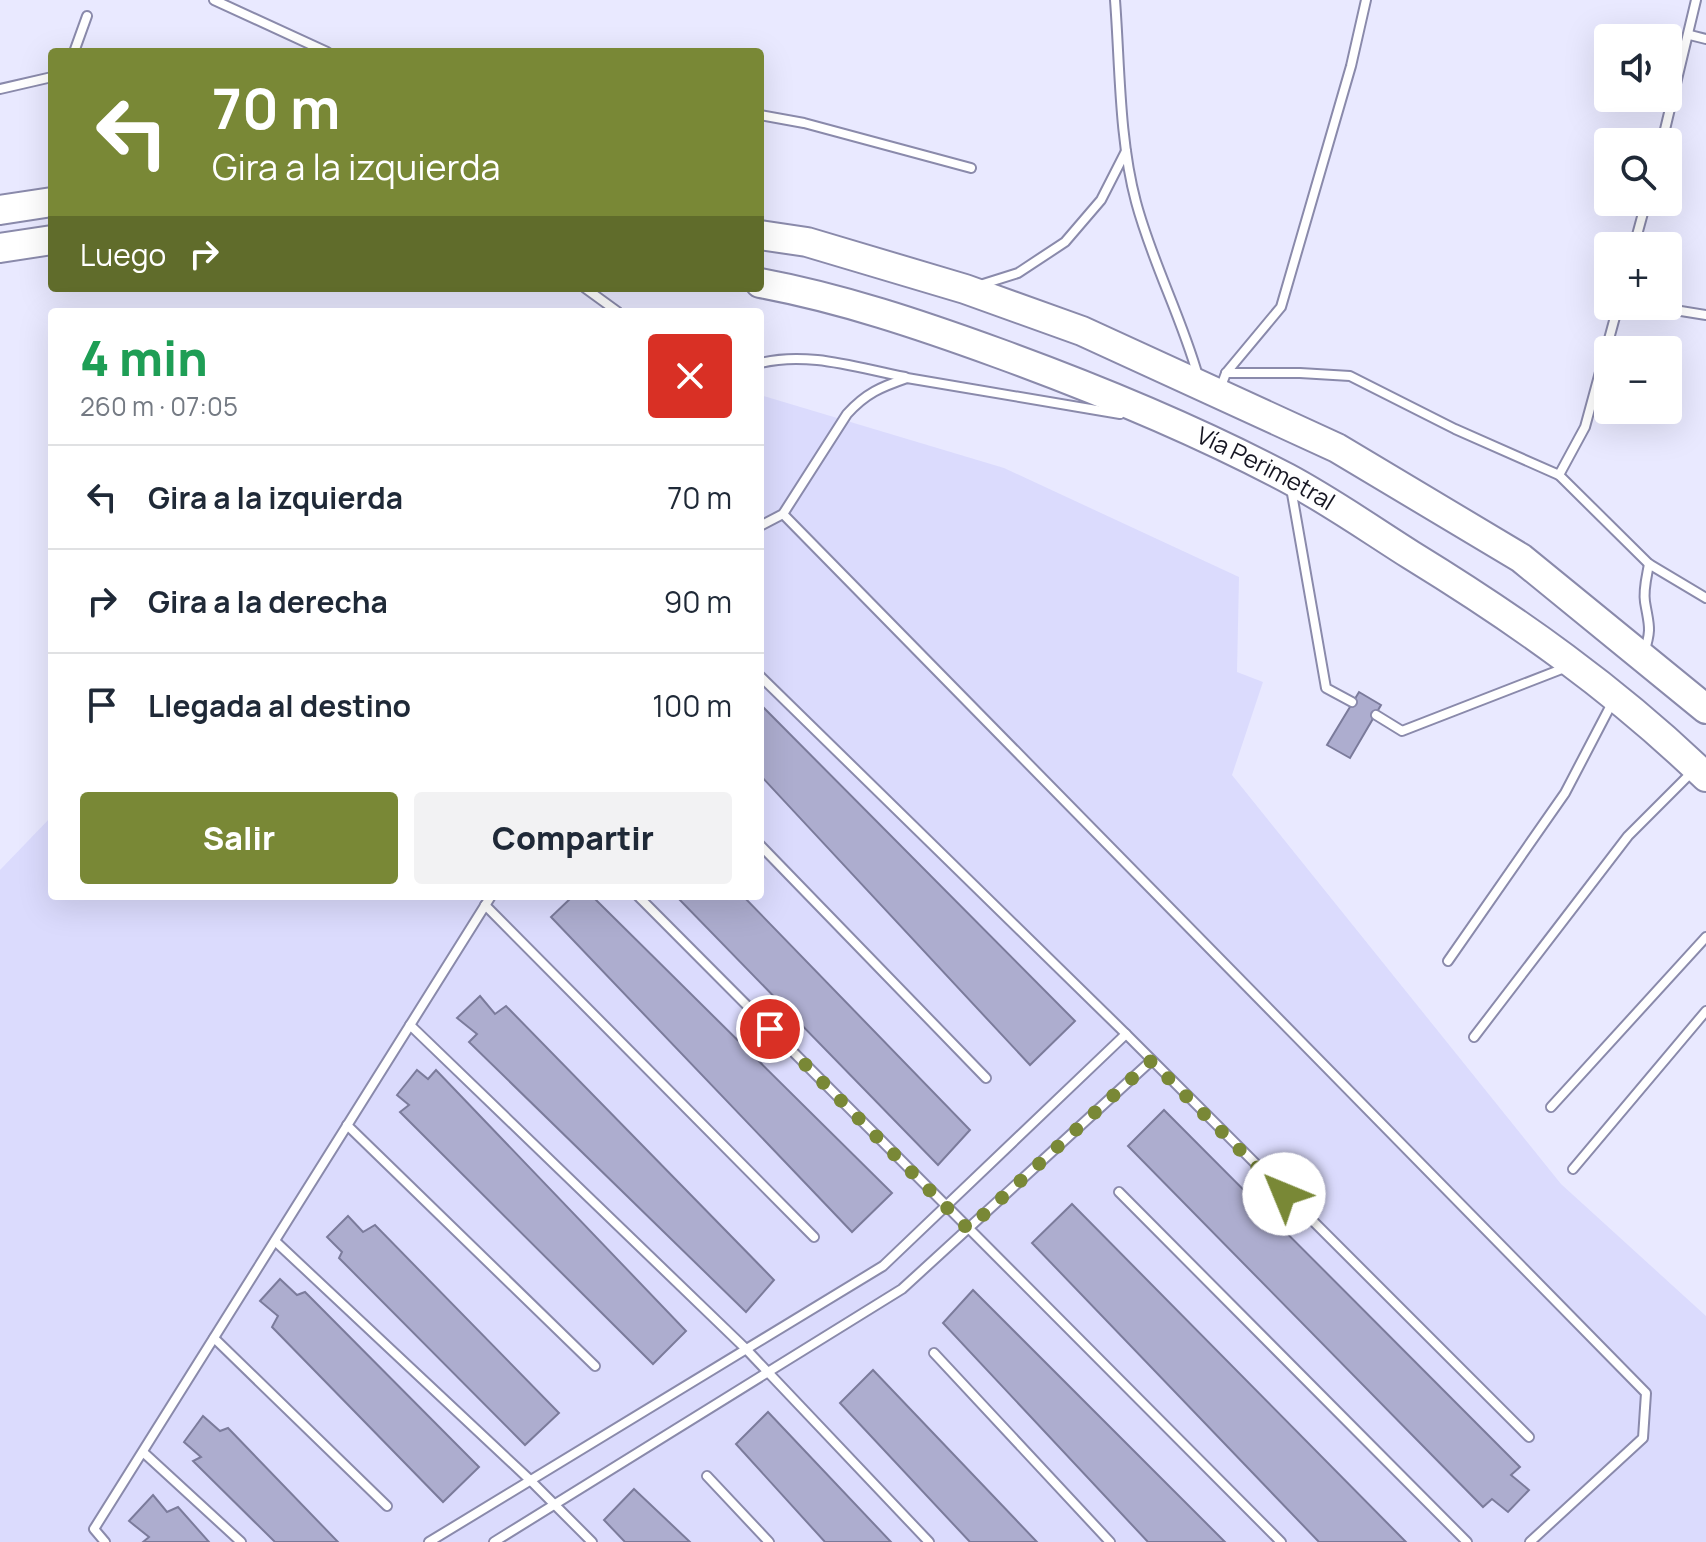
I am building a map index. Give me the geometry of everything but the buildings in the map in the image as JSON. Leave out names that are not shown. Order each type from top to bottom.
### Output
[{"type":"highway","points":[[0,210],[48,203]]},
{"type":"highway","name":"Vía Perimetral","points":[[764,236],[807,242],[965,289],[1215,384],[1337,448],[1521,558],[1706,709]]},
{"type":"highway","points":[[0,248],[48,241]]},
{"type":"highway","name":"Vía Perimetral","points":[[764,284],[801,291],[955,337],[1064,377],[1172,422],[1289,479],[1484,600],[1574,664],[1616,695],[1701,772]]},
{"type":"lane","points":[[214,0],[318,48]]},
{"type":"lane","points":[[1115,0],[1126,150],[1135,199],[1149,246],[1186,334],[1215,384]]},
{"type":"lane","points":[[1215,384],[1281,307],[1351,66],[1366,0]]},
{"type":"lane","points":[[1666,128],[1696,0]]},
{"type":"lane","points":[[75,48],[87,16]]},
{"type":"lane","points":[[1690,35],[1706,39]]},
{"type":"lane","points":[[0,89],[48,78]]},
{"type":"lane","points":[[764,116],[804,123],[971,168]]},
{"type":"lane","points":[[965,289],[1018,273],[1065,242],[1101,200],[1126,150]]},
{"type":"lane","points":[[590,292],[612,308]]},
{"type":"lane","points":[[1682,311],[1706,315]]},
{"type":"lane","points":[[1559,475],[1585,427],[1614,320]]},
{"type":"lane","points":[[764,362],[799,358],[850,364],[907,378],[1172,422]]},
{"type":"lane","points":[[1215,384],[1300,373],[1350,376],[1455,429],[1559,475],[1649,564],[1706,598]]},
{"type":"lane","points":[[764,524],[783,514],[847,414],[874,390],[907,378]]},
{"type":"lane","points":[[1289,479],[1326,688],[1352,702]]},
{"type":"lane","points":[[783,514],[1646,1393],[1643,1438],[1530,1542]]},
{"type":"lane","points":[[1643,656],[1650,627],[1645,588],[1649,564]]},
{"type":"lane","points":[[1376,715],[1402,731],[1574,664]]},
{"type":"lane","points":[[764,680],[1126,1034],[1529,1437]]},
{"type":"lane","points":[[1448,961],[1565,793],[1616,695]]},
{"type":"lane","points":[[1474,1037],[1628,836],[1701,772]]},
{"type":"lane","points":[[764,849],[986,1078]]},
{"type":"lane","points":[[105,1542],[94,1529],[488,900]]},
{"type":"lane","points":[[642,900],[1281,1542]]},
{"type":"lane","points":[[485,905],[814,1237]]},
{"type":"lane","points":[[1551,1107],[1706,937]]},
{"type":"lane","points":[[1573,1169],[1706,1011]]},
{"type":"lane","points":[[410,1025],[746,1349],[929,1542]]},
{"type":"lane","points":[[429,1542],[883,1266],[1126,1034]]},
{"type":"lane","points":[[494,1542],[902,1289],[1151,1061]]},
{"type":"lane","points":[[347,1125],[595,1366]]},
{"type":"lane","points":[[1119,1192],[1467,1542]]},
{"type":"lane","points":[[275,1241],[592,1542]]},
{"type":"lane","points":[[214,1338],[387,1506]]},
{"type":"lane","points":[[934,1353],[1110,1542]]},
{"type":"lane","points":[[143,1452],[241,1542]]},
{"type":"lane","points":[[707,1476],[769,1542]]},
{"type":"shaded area","points":[[764,396],[1004,468],[1239,577],[1237,672],[1263,682],[1232,775],[1561,1184],[1706,1316],[1706,1542],[0,1542],[0,870],[48,820],[48,900],[764,900]]},
{"type":"route","points":[[770,1029],[968,1229],[1151,1061],[1284,1194]]}]
